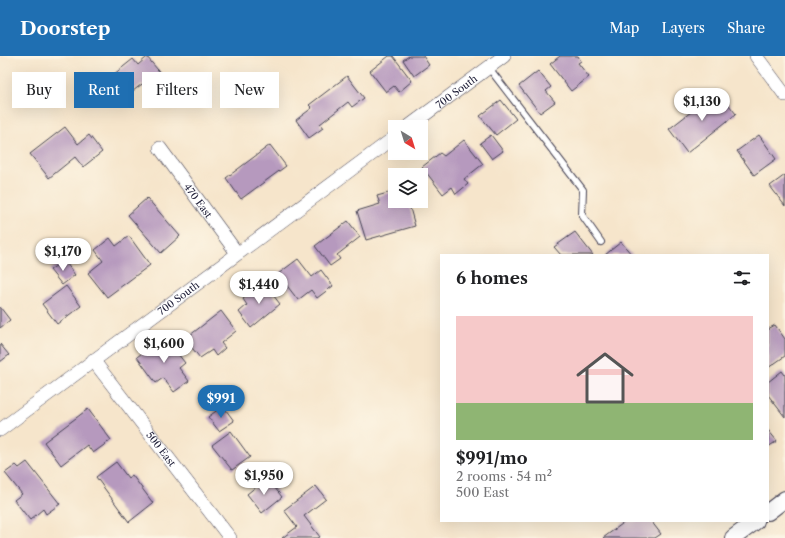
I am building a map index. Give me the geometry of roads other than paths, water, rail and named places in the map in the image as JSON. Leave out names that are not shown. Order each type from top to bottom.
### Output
[{"type":"street","name":"700 South","points":[[417,120],[504,56]]},
{"type":"street","points":[[756,56],[785,95]]},
{"type":"street","name":"700 South","points":[[0,430],[92,360],[388,142]]},
{"type":"street","name":"470 East","points":[[160,148],[237,253]]},
{"type":"street","name":"500 East","points":[[92,360],[230,538]]},
{"type":"street","points":[[769,511],[785,499]]},
{"type":"street","points":[[733,538],[755,522]]},
{"type":"lane","points":[[488,68],[583,190],[582,215],[601,242]]}]
